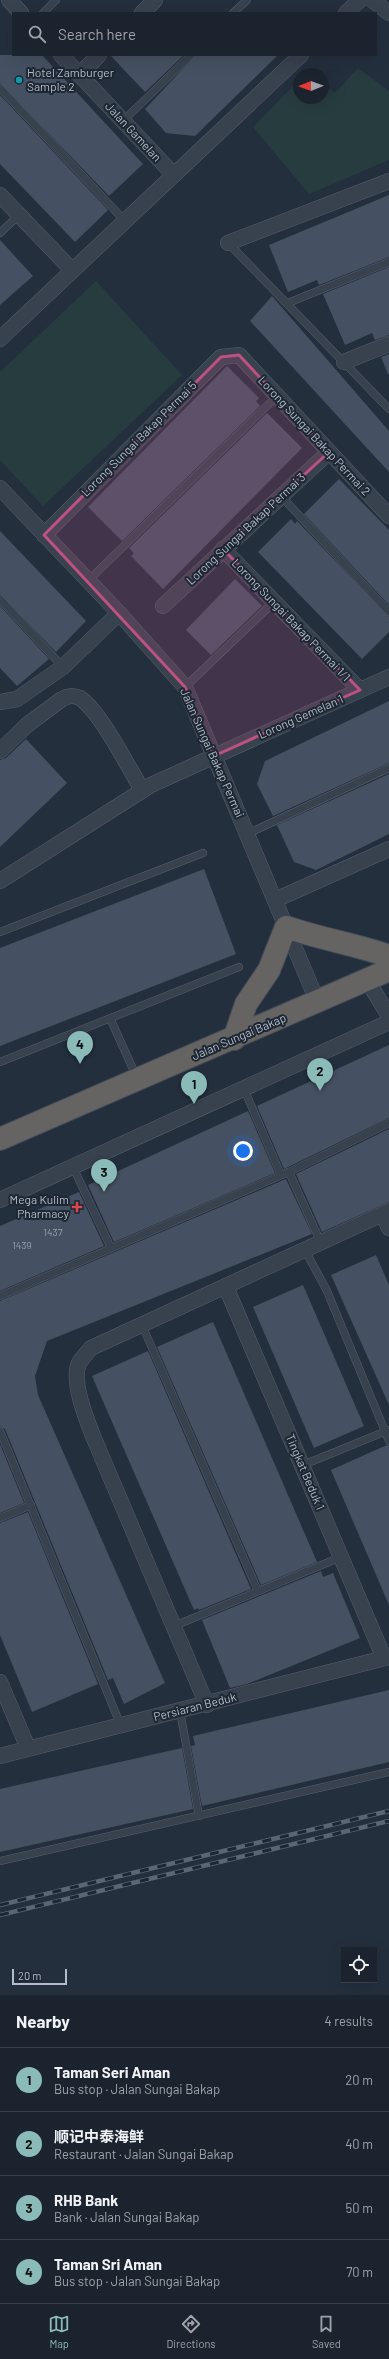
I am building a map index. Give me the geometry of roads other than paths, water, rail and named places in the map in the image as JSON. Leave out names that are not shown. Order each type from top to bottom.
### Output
[{"type":"highway","points":[[234,1039],[246,1004],[269,970],[286,927],[320,939],[355,944],[389,956]]},
{"type":"highway","name":"Jalan Sungai Bakap","points":[[0,1139],[234,1039],[389,970]]},
{"type":"street","points":[[9,0],[20,12]]},
{"type":"street","points":[[143,12],[155,0]]},
{"type":"street","points":[[347,12],[360,0]]},
{"type":"street","points":[[372,0],[389,13]]},
{"type":"street","name":"Jalan Gamelan","points":[[62,56],[173,174]]},
{"type":"street","points":[[79,75],[98,56]]},
{"type":"street","points":[[0,339],[124,220],[300,56]]},
{"type":"street","points":[[228,242],[389,181]]},
{"type":"street","points":[[0,195],[72,270]]},
{"type":"street","points":[[344,362],[389,344]]},
{"type":"street","name":"Lorong Sungai Bakap Permai 2","points":[[239,355],[389,516]]},
{"type":"street","name":"Lorong Sungai Bakap Permai 5","points":[[44,535],[221,357],[239,355]]},
{"type":"street","name":"Lorong Sungai Bakap Permai 3","points":[[163,606],[329,452]]},
{"type":"street","name":"Jalan Sungai Bakap Permai","points":[[0,488],[119,613],[185,688],[318,1002]]},
{"type":"street","name":"Lorong Sungai Bakap Permai 1/1","points":[[223,549],[360,690]]},
{"type":"street","points":[[0,702],[17,699],[63,667],[119,613]]},
{"type":"street","name":"Lorong Gemelan 1","points":[[0,881],[142,790],[214,756],[389,678]]},
{"type":"street","points":[[0,751],[27,725],[62,699],[68,696],[79,698],[102,723],[142,790]]},
{"type":"street","points":[[274,900],[389,849]]},
{"type":"street","points":[[367,980],[389,1016]]},
{"type":"street","points":[[0,1200],[389,1022]]},
{"type":"street","points":[[207,1705],[92,1436],[82,1406],[78,1382],[79,1364],[91,1348],[321,1243],[387,1218]]},
{"type":"street","name":"Tingkat Beduk 1","points":[[226,1287],[342,1557],[387,1657]]},
{"type":"street","name":"Persiaran Beduk","points":[[0,1756],[207,1705],[387,1657]]},
{"type":"street","points":[[0,1682],[28,1748]]},
{"type":"lane","points":[[44,12],[56,0]]},
{"type":"lane","points":[[234,12],[247,0]]},
{"type":"lane","points":[[123,121],[190,56]]},
{"type":"lane","points":[[0,88],[124,220]]},
{"type":"lane","points":[[0,233],[19,215]]},
{"type":"lane","points":[[228,242],[389,409]]},
{"type":"lane","points":[[288,303],[389,262]]},
{"type":"lane","points":[[88,581],[277,396]]},
{"type":"lane","points":[[281,496],[389,612]]},
{"type":"lane","points":[[0,599],[63,667]]},
{"type":"lane","points":[[185,688],[274,602]]},
{"type":"lane","points":[[247,834],[389,768]]},
{"type":"lane","points":[[0,932],[203,853]]},
{"type":"lane","points":[[0,1062],[239,967]]},
{"type":"lane","points":[[110,1018],[138,1080]]},
{"type":"lane","points":[[244,1089],[281,1175]]},
{"type":"lane","points":[[0,1296],[289,1172],[389,1124]]},
{"type":"lane","points":[[73,1167],[111,1248]]},
{"type":"lane","points":[[289,1172],[321,1243]]},
{"type":"lane","points":[[306,1250],[327,1291],[387,1430],[389,1441]]},
{"type":"lane","points":[[142,1325],[258,1591]]},
{"type":"lane","points":[[0,1430],[122,1726]]},
{"type":"lane","points":[[303,1466],[387,1430]]},
{"type":"lane","points":[[0,1518],[31,1506]]},
{"type":"lane","points":[[174,1626],[342,1557]]},
{"type":"lane","points":[[180,1711],[199,1816]]},
{"type":"lane","points":[[0,1861],[389,1772]]},
{"type":"railway","points":[[0,1905],[389,1811]]},
{"type":"railway","points":[[0,1915],[389,1821]]},
{"type":"place","name":"Hotel Zamburger Sample 2","points":[[19,80]]},
{"type":"place","name":"Taman Sri Aman","points":[[80,1064]]},
{"type":"place","name":"顺记中泰海鲜","points":[[320,1091]]},
{"type":"place","name":"Taman Seri Aman","points":[[194,1104]]},
{"type":"place","name":"RHB Bank","points":[[104,1192]]},
{"type":"place","name":"Mega Kulim Pharmacy","points":[[77,1207]]}]
